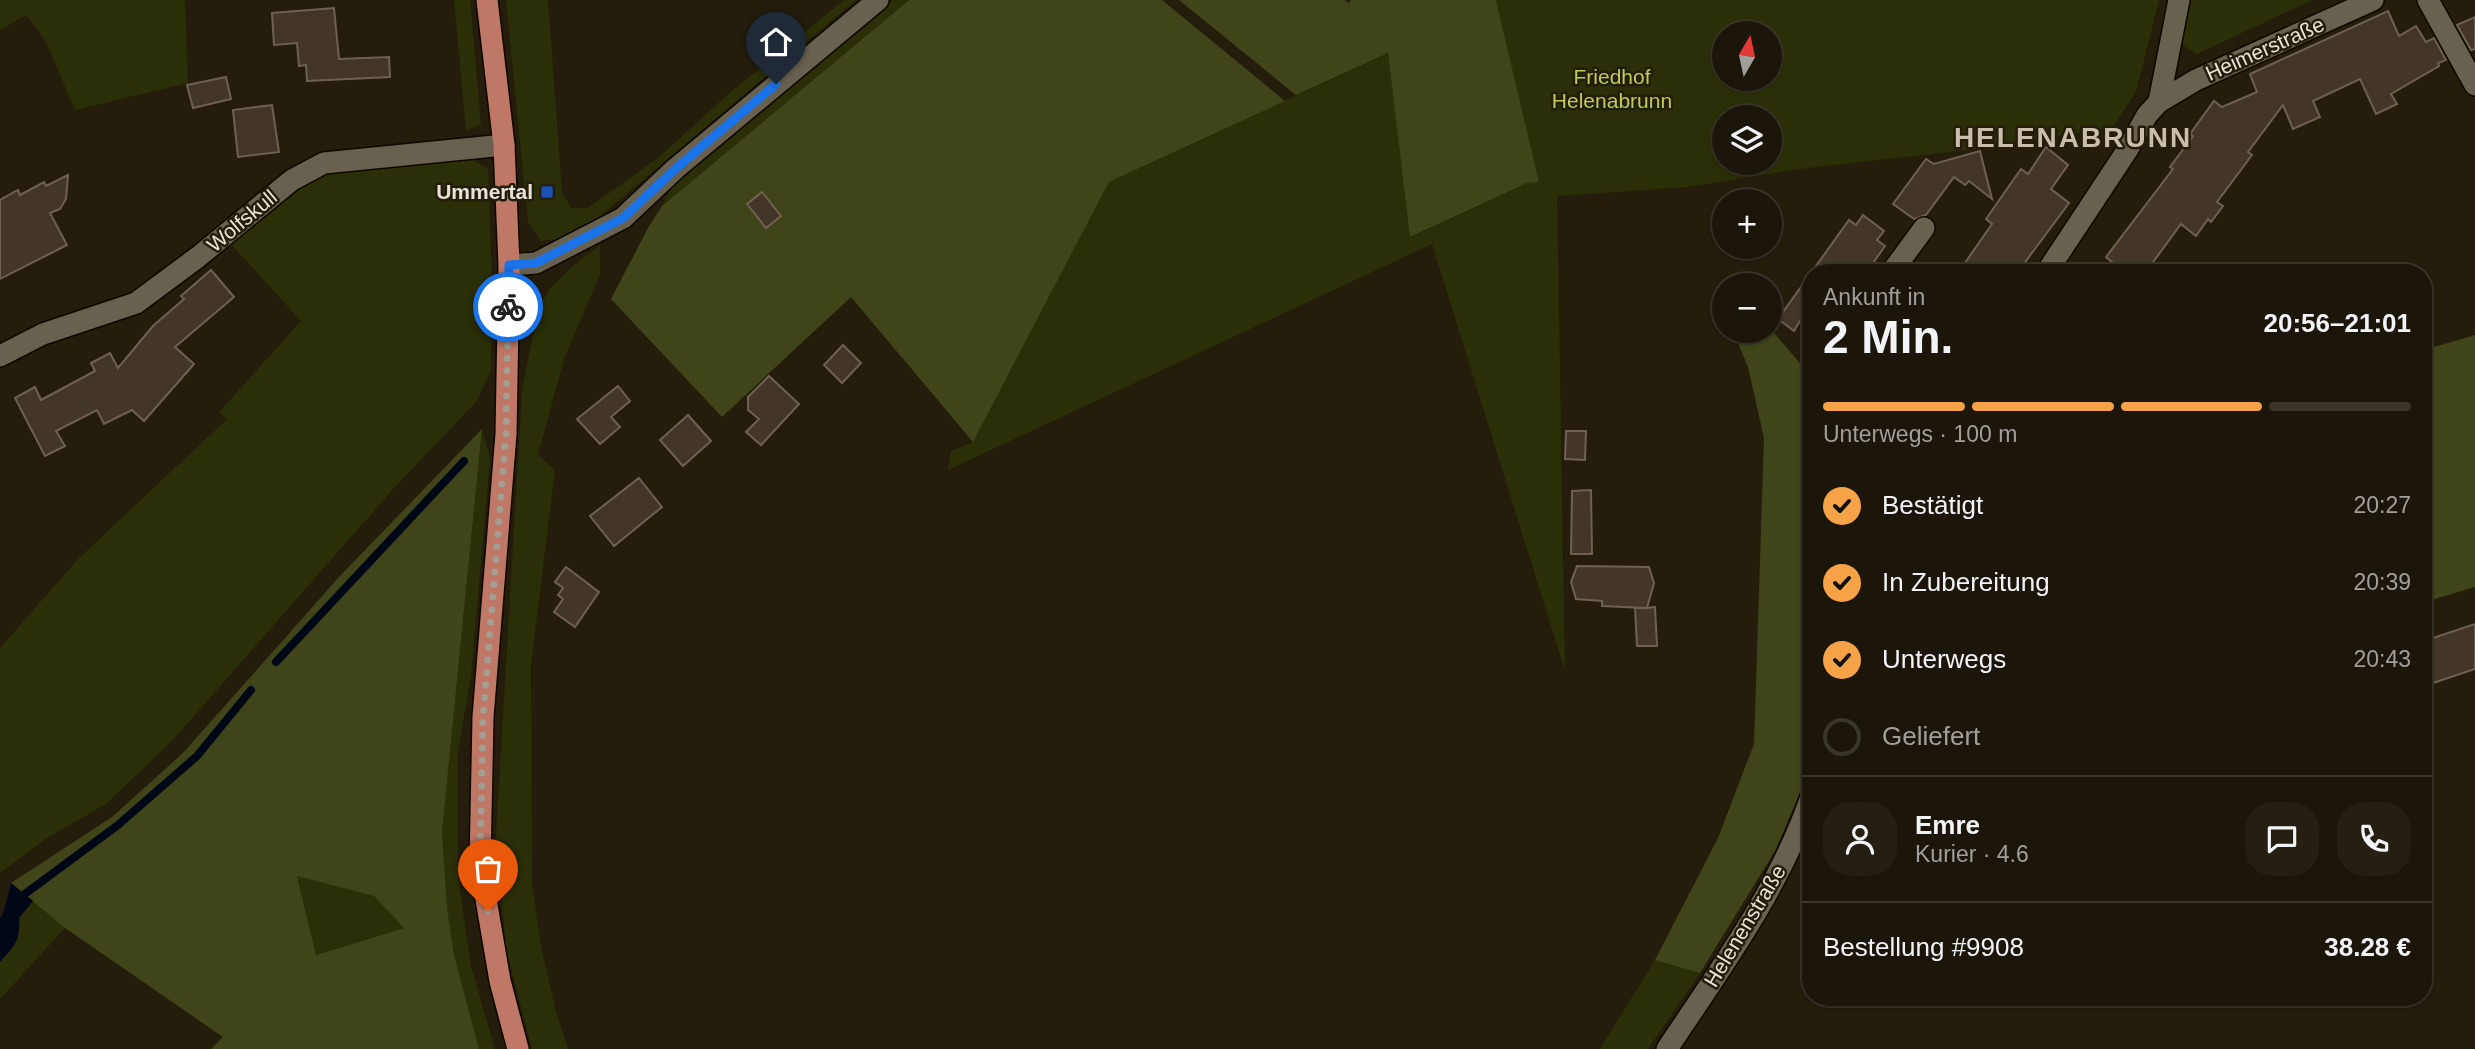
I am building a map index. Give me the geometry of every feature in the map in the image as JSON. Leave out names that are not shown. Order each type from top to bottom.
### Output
[{"type":"main road","points":[[487,0],[504,145],[509,265],[506,434],[483,717],[480,864],[500,981],[518,1049]]},
{"type":"street","points":[[509,265],[536,263],[623,218],[675,169],[878,0]]},
{"type":"street","points":[[2052,264],[2128,149],[2147,115],[2159,102],[2179,0]]},
{"type":"street","name":"Heimerstraße","points":[[2159,102],[2196,80],[2372,0]]},
{"type":"street","points":[[2428,0],[2475,85]]},
{"type":"street","name":"Wolfskull","points":[[0,356],[43,334],[136,303],[198,257],[292,180],[324,163],[504,145]]},
{"type":"street","points":[[1898,264],[1924,228]]},
{"type":"street","name":"Helenenstraße","points":[[1667,1049],[1754,918],[1802,824]]},
{"type":"green space","points":[[0,0],[185,0],[188,83],[75,110],[45,40],[26,15],[0,30]]},
{"type":"green space","points":[[454,0],[470,0],[481,124],[466,131]]},
{"type":"green space","points":[[506,0],[548,0],[562,192],[571,208],[588,208],[659,157],[726,96],[844,0],[856,0],[586,228],[565,238],[541,241],[528,222]]},
{"type":"green space","points":[[893,0],[909,0],[662,206],[673,184]]},
{"type":"green space","points":[[909,0],[1162,0],[1285,101],[1109,182],[973,442],[851,297],[722,417],[611,299],[662,206]]},
{"type":"green space","points":[[1179,0],[1344,0],[1349,3],[1351,0],[1496,0],[1539,182],[1527,183],[1410,237],[1388,53],[1296,95]]},
{"type":"green space","name":"Friedhof Helenabrunn","points":[[1496,0],[2159,0],[2136,92],[2113,127],[1992,147],[1782,172],[1782,105],[1712,105],[1712,175],[1762,175],[1687,187],[1557,196],[1565,671],[1432,244],[948,470],[951,451],[973,442],[1109,182],[1388,53],[1411,237],[1527,183],[1539,182]]},
{"type":"green space","points":[[2191,0],[2312,0],[2197,54],[2182,45]]},
{"type":"green space","points":[[470,158],[488,169],[492,280],[491,371],[476,402],[395,487],[172,741],[106,804],[47,838],[0,873],[0,648],[78,559],[227,419],[219,412],[301,321],[230,243],[300,182],[315,176]]},
{"type":"green space","points":[[600,245],[600,274],[564,359],[538,455],[555,470],[531,664],[532,884],[541,945],[555,1008],[568,1049],[532,1049],[506,949],[496,836],[522,392],[537,312],[549,290],[568,270]]},
{"type":"green space","points":[[2475,335],[2475,587],[2432,600],[2432,348]]},
{"type":"green space","points":[[1782,342],[1802,366],[1802,788],[1775,851],[1700,973],[1655,960],[1718,838],[1754,744],[1764,438],[1748,367],[1738,343]]},
{"type":"green space","points":[[482,429],[490,459],[471,676],[458,753],[458,876],[471,966],[495,1049],[479,1049],[454,955],[447,907],[442,832]]},
{"type":"green space","points":[[482,429],[442,832],[447,907],[454,955],[479,1049],[211,1049],[223,1037],[65,928],[11,883],[112,817],[183,753],[339,577]],"holes":[[[297,876],[374,896],[404,928],[316,955]]]},
{"type":"green space","points":[[297,875],[374,896],[404,928],[316,955]]},
{"type":"green space","points":[[33,901],[65,928],[0,999],[0,962],[16,943],[19,918]]},
{"type":"green space","points":[[1655,960],[1700,973],[1648,1049],[1600,1049]]},
{"type":"water","points":[[11,883],[33,901],[19,918],[16,943],[0,962],[0,918]]},
{"type":"building","points":[[334,8],[339,59],[389,57],[390,77],[307,81],[306,65],[299,66],[297,43],[274,45],[272,13]]},
{"type":"building","points":[[2388,11],[2399,36],[2416,26],[2426,42],[2434,38],[2446,60],[2391,94],[2397,104],[2376,114],[2360,79],[2313,101],[2320,117],[2293,129],[2283,105],[2248,152],[2252,155],[2217,202],[2223,206],[2211,222],[2208,219],[2196,236],[2181,224],[2152,264],[2111,264],[2112,262],[2106,257],[2173,169],[2170,167],[2214,101],[2222,107],[2257,92],[2250,74]]},
{"type":"building","points":[[2475,17],[2475,49],[2471,50],[2457,25]]},
{"type":"building","points":[[226,77],[231,99],[193,108],[187,85]]},
{"type":"building","points":[[272,105],[279,152],[238,157],[233,110]]},
{"type":"building","points":[[2046,147],[2068,165],[2051,189],[2069,203],[2024,264],[1964,264],[1992,224],[1986,219],[2021,169],[2028,174]]},
{"type":"building","points":[[1980,151],[1992,199],[1969,181],[1965,185],[1954,177],[1926,215],[1914,219],[1893,204],[1926,159],[1934,164]]},
{"type":"building","points":[[68,175],[66,199],[60,209],[50,213],[67,245],[0,279],[0,200],[18,190],[20,195],[44,182],[46,186]]},
{"type":"building","points":[[762,192],[781,216],[766,228],[747,204]]},
{"type":"building","points":[[1863,215],[1884,231],[1877,240],[1885,246],[1872,264],[1817,264],[1849,220],[1856,225]]},
{"type":"building","points":[[211,270],[234,297],[175,347],[194,364],[144,421],[132,410],[104,424],[97,410],[56,431],[65,446],[45,456],[15,398],[35,387],[41,400],[95,371],[91,363],[110,353],[118,368],[153,326],[184,299],[181,296]]},
{"type":"building","points":[[1802,286],[1802,323],[1800,321],[1794,331],[1782,322],[1782,313]]},
{"type":"building","points":[[843,345],[861,363],[842,383],[824,365]]},
{"type":"building","points":[[769,376],[799,404],[761,445],[746,432],[759,419],[748,410],[748,397]]},
{"type":"building","points":[[618,386],[630,401],[611,417],[620,427],[600,444],[577,419]]},
{"type":"building","points":[[688,415],[711,441],[683,466],[660,440]]},
{"type":"building","points":[[1566,431],[1586,431],[1585,460],[1565,459]]},
{"type":"building","points":[[639,478],[662,507],[614,546],[590,516]]},
{"type":"building","points":[[1591,490],[1592,554],[1571,554],[1572,491]]},
{"type":"building","points":[[1577,566],[1649,567],[1654,583],[1647,608],[1655,607],[1657,646],[1637,646],[1635,608],[1646,608],[1602,606],[1602,601],[1576,599],[1571,582]]},
{"type":"building","points":[[566,567],[599,592],[575,627],[554,612],[563,599],[558,595],[563,588],[555,582]]},
{"type":"building","points":[[2475,624],[2475,669],[2432,683],[2432,638]]},
{"type":"waterway","points":[[276,662],[464,461]]},
{"type":"waterway","points":[[18,899],[118,825],[197,756],[251,690]]},
{"type":"way so far","points":[[488,911],[480,864],[483,717],[506,434],[508,307]]},
{"type":"place","name":"Ummertal","points":[[547,192]]},
{"type":"district","name":"HELENABRUNN","points":[[2073,137]]},
{"type":"route","points":[[508,307],[509,265],[536,263],[623,218],[675,169],[776,84]]}]
